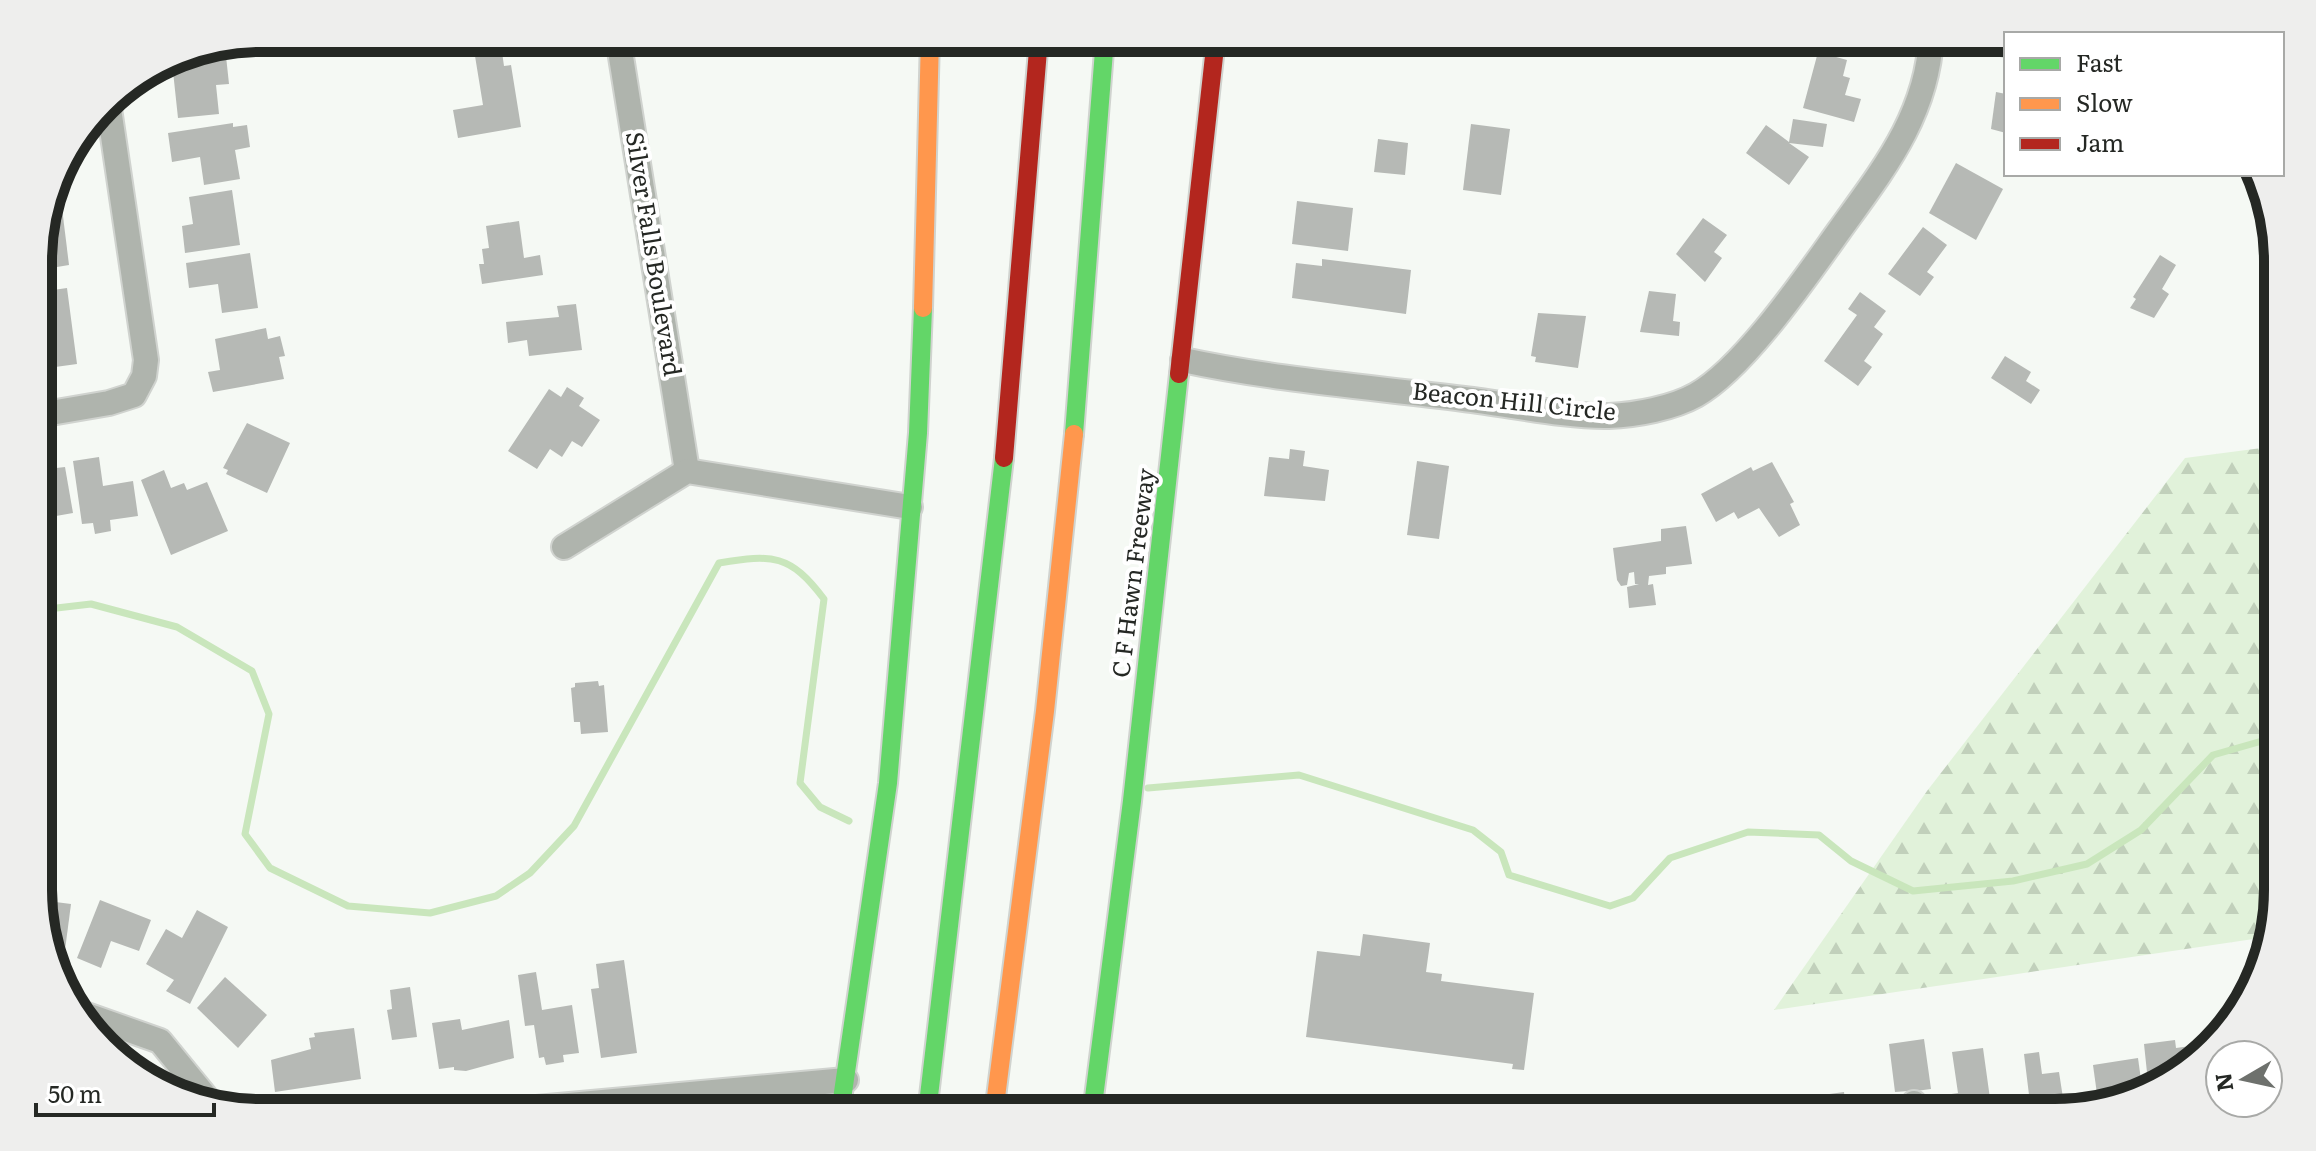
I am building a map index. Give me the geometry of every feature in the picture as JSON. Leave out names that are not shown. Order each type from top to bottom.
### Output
[{"type":"main road","points":[[843,1099],[888,783],[918,433],[930,129],[930,52]]},
{"type":"main road","points":[[929,1099],[987,647],[1030,177],[1038,52]]},
{"type":"main road","points":[[996,1099],[1052,653],[1099,143],[1104,52]]},
{"type":"main road","name":"C F Hawn Freeway","points":[[1094,1099],[1183,360],[1215,52]]},
{"type":"main road","points":[[1099,143],[1123,68]]},
{"type":"main road","points":[[1017,84],[1030,177]]},
{"type":"main road","points":[[1000,1067],[1003,1099]]},
{"type":"street","name":"Silver Falls Boulevard","points":[[620,52],[687,471]]},
{"type":"street","name":"Beacon Hill Circle","points":[[1183,360],[1258,376],[1609,416],[1673,405],[1698,394],[1728,370],[1803,282],[1910,127],[1928,52]]},
{"type":"street","points":[[52,413],[109,403],[134,395],[144,376],[146,360],[110,116]]},
{"type":"street","points":[[564,547],[687,471],[910,507]]},
{"type":"street","points":[[97,1019],[160,1041],[200,1089]]},
{"type":"street","points":[[744,1099],[846,1080]]},
{"type":"green space","points":[[2264,448],[2264,890],[2258,938],[1774,1010],[1927,791],[2185,458]]},
{"type":"building","points":[[502,52],[504,66],[511,65],[521,127],[458,138],[453,110],[483,105],[475,56]]},
{"type":"building","points":[[1818,52],[1847,60],[1843,76],[1850,78],[1845,95],[1861,99],[1854,122],[1803,108]]},
{"type":"building","points":[[226,56],[229,84],[216,85],[219,114],[178,118],[173,72]]},
{"type":"building","points":[[1996,92],[2004,94],[2004,132],[1991,129]]},
{"type":"building","points":[[1793,119],[1827,124],[1823,147],[1789,143],[1809,157],[1789,185],[1746,153],[1766,125],[1789,142]]},
{"type":"building","points":[[233,123],[233,127],[247,125],[250,147],[235,150],[240,179],[204,185],[200,157],[172,162],[168,133]]},
{"type":"building","points":[[1471,124],[1510,129],[1501,195],[1463,190]]},
{"type":"building","points":[[1378,139],[1408,143],[1405,175],[1374,172]]},
{"type":"building","points":[[1956,163],[2003,189],[1976,240],[1929,213]]},
{"type":"building","points":[[232,190],[240,245],[185,253],[182,226],[193,224],[189,197]]},
{"type":"building","points":[[1297,201],[1353,208],[1348,251],[1292,244]]},
{"type":"building","points":[[59,208],[62,208],[69,265],[52,268],[52,248]]},
{"type":"building","points":[[1703,218],[1727,235],[1714,252],[1722,258],[1705,282],[1676,254]]},
{"type":"building","points":[[519,221],[524,258],[540,255],[543,275],[482,284],[479,264],[484,264],[482,249],[489,248],[486,226]]},
{"type":"building","points":[[1923,227],[1947,245],[1927,272],[1934,277],[1920,296],[1888,274]]},
{"type":"building","points":[[250,253],[258,308],[222,313],[218,284],[189,288],[186,263]]},
{"type":"building","points":[[2160,255],[2176,265],[2162,289],[2169,294],[2154,318],[2130,308],[2136,299],[2133,297]]},
{"type":"building","points":[[1322,259],[1411,270],[1406,314],[1292,298],[1296,263],[1322,266]]},
{"type":"building","points":[[67,288],[77,364],[52,367],[52,290]]},
{"type":"building","points":[[1649,291],[1676,294],[1673,321],[1680,322],[1679,336],[1640,332]]},
{"type":"building","points":[[1860,292],[1886,311],[1874,327],[1883,334],[1864,361],[1872,367],[1858,386],[1824,361],[1857,315],[1848,309]]},
{"type":"building","points":[[576,304],[582,350],[529,356],[527,340],[508,343],[506,322],[559,317],[557,306]]},
{"type":"building","points":[[1538,313],[1586,316],[1578,368],[1535,362],[1536,357],[1531,356]]},
{"type":"building","points":[[266,328],[268,339],[280,336],[285,356],[279,357],[284,379],[213,392],[208,372],[220,370],[215,339]]},
{"type":"building","points":[[2005,356],[2031,372],[2026,381],[2040,390],[2031,404],[1991,378]]},
{"type":"building","points":[[567,387],[584,398],[579,406],[600,420],[582,447],[572,441],[562,457],[550,449],[537,469],[508,451],[549,389],[561,397]]},
{"type":"building","points":[[247,423],[290,443],[267,493],[226,474],[228,470],[223,468]]},
{"type":"building","points":[[1290,449],[1305,451],[1303,466],[1329,470],[1325,501],[1264,496],[1269,457],[1289,459]]},
{"type":"building","points":[[99,457],[103,486],[133,481],[138,516],[110,520],[111,531],[95,534],[93,523],[82,524],[73,461]]},
{"type":"building","points":[[1417,461],[1449,466],[1439,539],[1407,535]]},
{"type":"building","points":[[1772,462],[1794,502],[1790,504],[1800,525],[1779,537],[1759,508],[1738,519],[1734,512],[1716,522],[1701,494],[1751,467],[1753,471]]},
{"type":"building","points":[[65,467],[73,513],[52,517],[52,468]]},
{"type":"building","points":[[164,470],[171,488],[184,483],[187,490],[207,482],[228,531],[171,555],[141,480]]},
{"type":"building","points":[[1686,526],[1692,564],[1666,567],[1666,574],[1649,576],[1648,585],[1653,584],[1656,605],[1629,608],[1627,587],[1639,584],[1635,584],[1634,572],[1629,573],[1627,585],[1621,586],[1617,580],[1613,548],[1661,541],[1661,529]]},
{"type":"building","points":[[598,681],[599,686],[604,685],[608,732],[581,734],[580,722],[574,722],[571,688],[575,687],[575,683]]},
{"type":"building","points":[[100,900],[151,920],[139,951],[111,941],[101,968],[77,958]]},
{"type":"building","points":[[53,902],[71,904],[65,950],[61,949],[59,944]]},
{"type":"building","points":[[197,910],[228,927],[190,1004],[166,991],[174,980],[146,964],[166,929],[182,938]]},
{"type":"building","points":[[1363,934],[1430,943],[1426,972],[1442,974],[1441,981],[1534,993],[1524,1070],[1512,1069],[1513,1064],[1306,1037],[1317,951],[1360,956]]},
{"type":"building","points":[[624,960],[637,1053],[601,1058],[591,989],[599,988],[596,964]]},
{"type":"building","points":[[536,972],[542,1010],[572,1005],[579,1053],[563,1055],[564,1062],[546,1065],[544,1057],[539,1058],[534,1025],[525,1026],[518,975]]},
{"type":"building","points":[[225,977],[267,1015],[238,1048],[197,1008]]},
{"type":"building","points":[[410,987],[417,1037],[392,1040],[387,1010],[392,1009],[390,990]]},
{"type":"building","points":[[460,1019],[462,1030],[509,1020],[514,1058],[466,1071],[454,1070],[454,1067],[439,1069],[432,1023]]},
{"type":"building","points":[[354,1028],[361,1079],[275,1092],[271,1060],[311,1049],[309,1038],[315,1037],[314,1033]]},
{"type":"building","points":[[1924,1039],[1931,1089],[1916,1091],[1916,1097],[1909,1098],[1908,1091],[1895,1092],[1889,1044]]},
{"type":"building","points":[[2175,1040],[2176,1048],[2195,1045],[2171,1064],[2147,1077],[2144,1044]]},
{"type":"building","points":[[1983,1048],[1990,1099],[1945,1099],[1945,1095],[1958,1093],[1952,1052]]},
{"type":"building","points":[[2039,1052],[2042,1074],[2059,1072],[2063,1098],[2030,1099],[2024,1054]]},
{"type":"building","points":[[2138,1058],[2141,1080],[2097,1094],[2093,1065]]},
{"type":"building","points":[[1844,1092],[1845,1099],[1815,1099],[1815,1096]]},
{"type":"waterway","points":[[52,609],[91,604],[177,627],[252,671],[269,714],[245,834],[270,868],[348,906],[430,913],[496,896],[530,873],[574,826],[719,563],[753,558],[779,561],[801,573],[824,599],[800,783],[820,807],[849,821]]},
{"type":"waterway","points":[[1148,788],[1299,775],[1473,830],[1501,852],[1509,875],[1610,906],[1633,898],[1670,858],[1748,832],[1819,835],[1851,861],[1913,891],[2013,881],[2087,864],[2141,830],[2213,755],[2262,741],[2264,744]]},
{"type":"traffic: fast","points":[[1074,434],[1104,52]]},
{"type":"traffic: fast","points":[[842,1099],[888,783],[918,433],[923,308]]},
{"type":"traffic: fast","points":[[1094,1099],[1132,801],[1179,374]]},
{"type":"traffic: fast","points":[[929,1099],[1004,458]]},
{"type":"traffic: slow","points":[[923,308],[930,52]]},
{"type":"traffic: slow","points":[[996,1099],[1045,711],[1074,434]]},
{"type":"traffic: jam","points":[[1004,458],[1038,52]]},
{"type":"traffic: jam","points":[[1179,374],[1214,52]]}]
